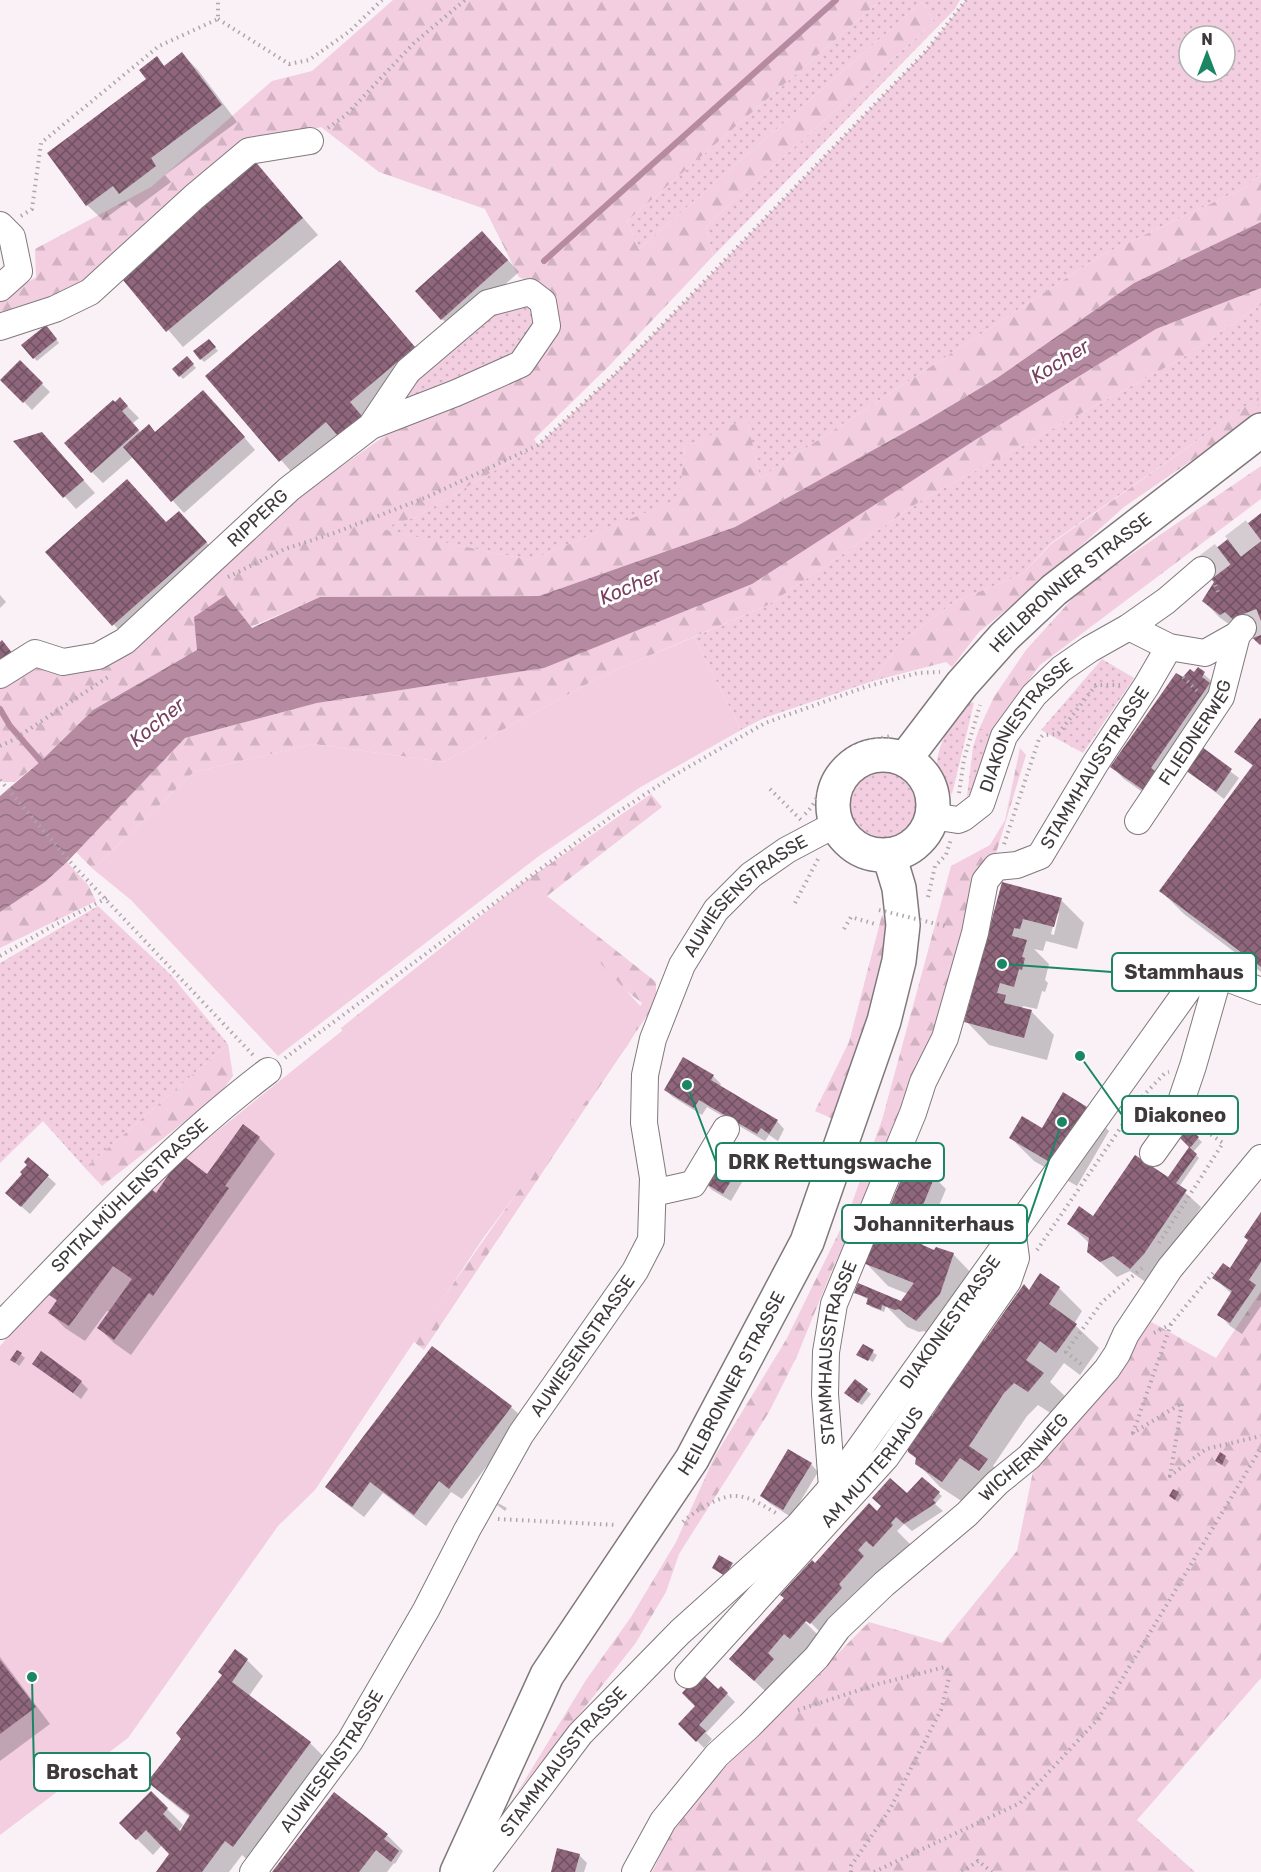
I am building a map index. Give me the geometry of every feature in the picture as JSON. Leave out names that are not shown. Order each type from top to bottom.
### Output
[{"type":"main road","name":"HEILBRONNER STRASSE","points":[[900,747],[955,684],[1054,590],[1261,430]]},
{"type":"main road","points":[[900,747],[922,772],[945,818],[909,848],[889,855],[869,854],[853,846],[846,839],[836,824],[832,807],[835,790],[844,774],[857,762],[900,747]]},
{"type":"main road","name":"HEILBRONNER STRASSE","points":[[457,1872],[547,1675],[693,1459],[807,1242],[880,1031],[899,961],[903,925],[899,888],[889,855]]},
{"type":"street","points":[[0,327],[55,309],[90,292],[194,197],[249,151],[310,141]]},
{"type":"street","points":[[0,288],[19,271],[12,237],[1,226]]},
{"type":"street","name":"RIPPERG","points":[[0,675],[35,653],[63,662],[98,657],[124,641],[289,489],[371,426],[456,393],[521,364],[547,326],[543,302],[530,292],[488,303],[408,371],[371,426]]},
{"type":"street","name":"DIAKONIESTRASSE","points":[[945,818],[963,818],[981,804],[1004,736],[1034,695],[1061,669],[1129,627],[1166,601],[1202,570]]},
{"type":"street","points":[[1129,627],[1169,647]]},
{"type":"street","name":"FLIEDNERWEG","points":[[1138,821],[1221,697],[1240,632],[1204,654],[1169,647]]},
{"type":"street","name":"STAMMHAUSSTRASSE","points":[[476,1872],[580,1734],[680,1632],[798,1526],[832,1487],[825,1394],[826,1352],[834,1304],[913,1113],[923,1082],[945,1038],[975,933],[985,881],[996,867],[1017,865],[1040,856],[1095,764],[1148,685],[1169,647]]},
{"type":"street","name":"AUWIESENSTRASSE","points":[[253,1872],[350,1741],[426,1610],[521,1434],[635,1271],[651,1240],[653,1178],[644,1124],[645,1075],[653,1039],[682,965],[716,910],[751,875],[787,850],[836,824]]},
{"type":"street","points":[[1153,1153],[1173,1125],[1193,1066],[1219,975],[1261,991]]},
{"type":"street","name":"DIAKONIESTRASSE","points":[[832,1487],[1015,1247],[1194,981],[1219,975]]},
{"type":"street","name":"SPITALMÜHLENSTRASSE","points":[[0,1326],[134,1187],[232,1099],[268,1071]]},
{"type":"street","points":[[653,1193],[693,1184],[726,1129]]},
{"type":"street","name":"WICHERNWEG","points":[[635,1872],[663,1821],[717,1755],[817,1657],[837,1628],[884,1584],[967,1514],[997,1483],[1029,1457],[1107,1369],[1126,1334],[1170,1268],[1261,1158]]},
{"type":"street","name":"AM MUTTERHAUS","points":[[688,1675],[886,1457],[1008,1281],[1015,1247]]},
{"type":"path","points":[[218,0],[218,19]]},
{"type":"path","points":[[218,19],[290,63],[309,60],[350,31],[382,0]]},
{"type":"path","points":[[310,141],[346,115],[414,44],[465,0]]},
{"type":"path","points":[[224,579],[285,549],[334,534],[427,497],[538,445],[616,373],[918,60],[966,0]]},
{"type":"path","points":[[1,226],[32,209],[40,143],[159,46],[218,19]]},
{"type":"path","points":[[2,781],[73,865],[268,1071],[612,816],[676,774],[765,723],[865,687],[918,673],[955,684],[964,759],[958,795],[945,818]]},
{"type":"path","points":[[0,746],[13,740],[109,677]]},
{"type":"path","points":[[1184,677],[1202,696]]},
{"type":"path","points":[[996,867],[1039,739],[1043,735],[1058,734],[1096,685],[1148,685]]},
{"type":"path","points":[[794,822],[807,813],[833,765],[842,753],[853,745],[900,747]]},
{"type":"path","points":[[0,956],[106,898]]},
{"type":"path","points":[[879,910],[945,926]]},
{"type":"path","points":[[844,929],[851,916],[875,924]]},
{"type":"path","points":[[1015,1247],[1036,1252],[1141,1098],[1165,1073],[1193,1066]]},
{"type":"path","points":[[1156,1247],[1223,1143],[1178,1111]]},
{"type":"path","points":[[1066,1352],[1102,1302],[1144,1266]]},
{"type":"path","points":[[1213,1273],[1171,1324],[1133,1433],[1182,1402],[1170,1476],[1206,1449],[1261,1436]]},
{"type":"path","points":[[1153,1334],[1171,1324]]},
{"type":"path","points":[[874,1872],[1020,1803],[1098,1719],[1261,1448]]},
{"type":"path","points":[[677,1529],[692,1513],[733,1496],[756,1501],[798,1526]]},
{"type":"path","points":[[477,1513],[502,1520],[623,1526]]},
{"type":"path","points":[[794,1711],[878,1684],[945,1667],[951,1674],[941,1710],[890,1809],[851,1866],[851,1872]]},
{"type":"path","points":[[962,1872],[978,1861],[992,1872]]},
{"type":"green space","points":[[393,0],[881,0],[627,221],[639,249],[922,2],[934,22],[706,226],[713,256],[609,366],[534,439],[538,445],[416,517],[379,529],[530,560],[679,499],[685,447],[747,418],[760,478],[1102,255],[1246,187],[1261,173],[1261,222],[1134,283],[997,378],[927,420],[735,527],[539,596],[320,597],[197,650],[93,710],[41,761],[15,782],[3,782],[0,780],[0,678],[32,664],[94,667],[289,503],[386,435],[498,387],[543,355],[558,313],[546,289],[519,277],[485,209],[379,172],[321,127],[250,148],[83,288],[0,331],[0,300],[36,277],[35,249],[151,187],[272,81],[312,71]]},
{"type":"green space","points":[[881,0],[960,0],[955,9],[713,256],[706,226],[934,22],[922,2],[639,249],[627,221]]},
{"type":"green space","points":[[966,0],[1261,0],[1261,173],[1246,187],[1102,255],[760,478],[747,419],[685,447],[680,499],[530,560],[377,529],[416,517],[538,445],[616,373],[926,51]]},
{"type":"green space","points":[[1261,288],[1261,305],[1179,360],[922,500],[768,605],[602,676],[444,762],[313,744],[194,772],[93,869],[76,852],[185,738],[317,703],[544,668],[972,442],[1156,329]]},
{"type":"green space","points":[[523,298],[541,314],[531,337],[499,369],[400,406],[430,362],[482,317]]},
{"type":"green space","points":[[1261,305],[1261,412],[1256,416],[1258,398],[1051,543],[1023,574],[954,602],[900,643],[873,681],[764,718],[741,730],[694,637],[768,605],[922,500],[1179,360]]},
{"type":"green space","points":[[1259,397],[1256,416],[1124,507],[1044,579],[979,632],[952,667],[946,662],[873,681],[900,643],[954,602],[1023,574],[1051,544]]},
{"type":"green space","points":[[1261,466],[1261,499],[1040,665],[993,729],[979,729],[994,697],[1026,650],[1082,588]]},
{"type":"green space","points":[[694,637],[741,730],[639,788],[539,856],[278,1056],[131,900],[93,869],[194,772],[313,744],[444,762],[602,676]]},
{"type":"green space","points":[[1102,659],[1134,678],[1083,753],[1041,730]]},
{"type":"green space","points":[[965,700],[974,703],[952,794],[942,784],[937,761],[945,735]]},
{"type":"green space","points":[[979,729],[993,729],[982,762],[981,782],[967,796],[973,747]]},
{"type":"green space","points":[[1020,748],[1026,755],[993,863],[978,873],[948,983],[913,1094],[832,1270],[797,1356],[769,1412],[679,1554],[666,1592],[635,1644],[517,1793],[586,1680],[631,1617],[676,1542],[715,1456],[786,1340],[848,1214],[882,1120],[951,866],[990,845],[1005,820]]},
{"type":"green space","points":[[885,766],[900,769],[912,778],[921,790],[924,805],[921,820],[912,832],[900,841],[885,844],[870,841],[858,832],[849,820],[846,805],[849,790],[858,778],[870,769]]},
{"type":"green space","points":[[651,794],[662,807],[547,896],[656,982],[656,1002],[424,1350],[413,1341],[619,1047],[642,1003],[513,904],[347,1037],[341,1028],[518,886]]},
{"type":"green space","points":[[67,862],[88,885],[96,901],[0,948],[0,912],[45,882]]},
{"type":"green space","points":[[526,883],[645,1011],[628,1045],[484,1237],[315,1490],[278,1526],[128,1738],[0,1835],[0,1346],[129,1202]]},
{"type":"green space","points":[[98,906],[171,975],[228,1044],[85,1168],[43,1121],[0,1163],[0,963]]},
{"type":"green space","points":[[882,915],[887,917],[888,936],[842,1123],[815,1111],[849,1042]]},
{"type":"green space","points":[[228,1044],[233,1076],[220,1094],[102,1186],[85,1168]]},
{"type":"green space","points":[[1261,1291],[1261,1678],[1137,1820],[1195,1872],[652,1872],[682,1811],[869,1622],[942,1643],[1017,1551],[1034,1466],[1146,1319],[1216,1358]]},
{"type":"water","name":"Kocher","points":[[1261,222],[1261,288],[1156,329],[972,442],[752,584],[544,668],[317,703],[185,738],[67,862],[45,882],[0,912],[0,796],[41,761],[93,710],[197,650],[194,617],[226,595],[252,628],[320,597],[539,596],[735,527],[927,420],[997,378],[1134,283]]},
{"type":"building","points":[[182,52],[222,105],[151,158],[156,166],[119,194],[113,186],[86,206],[47,153],[146,79],[139,70],[157,56],[164,66]]},
{"type":"building","points":[[254,160],[303,218],[166,332],[118,274]]},
{"type":"building","points":[[482,231],[508,260],[441,320],[415,291]]},
{"type":"building","points":[[340,260],[415,347],[350,402],[362,416],[338,436],[326,422],[279,462],[205,376]]},
{"type":"building","points":[[46,325],[57,339],[33,359],[21,345]]},
{"type":"building","points":[[209,339],[216,347],[200,360],[193,351]]},
{"type":"building","points":[[187,356],[194,364],[179,377],[172,369]]},
{"type":"building","points":[[20,360],[43,383],[23,403],[0,380]]},
{"type":"building","points":[[203,390],[245,437],[171,502],[123,447],[149,424],[155,432]]},
{"type":"building","points":[[120,397],[128,406],[122,411],[139,430],[91,473],[64,443],[113,400],[115,402]]},
{"type":"building","points":[[42,432],[84,480],[63,498],[13,441]]},
{"type":"building","points":[[127,479],[166,522],[179,511],[207,542],[112,626],[45,552]]},
{"type":"building","points":[[1261,513],[1260,645],[1225,612],[1220,615],[1202,601],[1214,582],[1196,564]]},
{"type":"building","points":[[2,640],[13,654],[0,663],[0,642]]},
{"type":"building","points":[[1198,667],[1205,672],[1202,677],[1210,683],[1151,768],[1159,774],[1146,792],[1110,767],[1176,673],[1183,677],[1190,669],[1194,672]]},
{"type":"building","points":[[1260,718],[1261,967],[1159,891],[1253,765],[1234,752]]},
{"type":"building","points":[[1202,747],[1232,769],[1216,792],[1185,770]]},
{"type":"building","points":[[1002,882],[1062,898],[1054,927],[1023,919],[1020,929],[1014,928],[1012,936],[1027,940],[1022,957],[1025,958],[1022,970],[1019,969],[1014,987],[1000,983],[997,993],[1006,995],[1004,1003],[1032,1010],[1024,1038],[964,1022]]},
{"type":"building","points":[[683,1057],[714,1075],[711,1080],[778,1120],[769,1134],[761,1128],[757,1134],[699,1100],[694,1108],[664,1090]]},
{"type":"building","points":[[1063,1092],[1087,1107],[1053,1164],[1009,1138],[1022,1116],[1042,1128]]},
{"type":"building","points":[[243,1124],[260,1137],[225,1186],[229,1188],[153,1296],[149,1293],[114,1340],[97,1328],[132,1279],[113,1266],[69,1326],[48,1313],[57,1300],[49,1295],[98,1237],[151,1189],[156,1193],[182,1155],[207,1174]]},
{"type":"building","points":[[1189,1128],[1199,1137],[1190,1148],[1197,1154],[1176,1183],[1187,1190],[1144,1254],[1130,1269],[1113,1256],[1100,1262],[1087,1252],[1089,1238],[1067,1224],[1079,1206],[1093,1216],[1135,1155],[1168,1177],[1189,1147],[1180,1138]]},
{"type":"building","points":[[722,1151],[742,1163],[723,1194],[703,1182]]},
{"type":"building","points":[[28,1157],[49,1175],[21,1207],[5,1193],[22,1174],[20,1172],[27,1165],[24,1162]]},
{"type":"building","points":[[907,1165],[935,1176],[920,1212],[916,1210],[913,1217],[917,1219],[909,1239],[934,1250],[936,1247],[954,1253],[940,1294],[916,1321],[899,1309],[895,1310],[882,1305],[881,1310],[866,1304],[868,1298],[854,1293],[858,1283],[901,1301],[914,1283],[863,1263],[878,1227],[881,1228]]},
{"type":"building","points":[[1261,1212],[1261,1262],[1249,1280],[1256,1285],[1230,1323],[1217,1315],[1232,1291],[1212,1278],[1223,1263],[1230,1268],[1248,1240],[1244,1237]]},
{"type":"building","points":[[1040,1273],[1060,1287],[1049,1304],[1077,1324],[1056,1353],[1040,1341],[1026,1360],[1044,1373],[1028,1392],[1014,1383],[1004,1393],[969,1446],[988,1459],[979,1471],[960,1458],[942,1482],[915,1464],[916,1458],[908,1452],[907,1444],[927,1416],[932,1416],[957,1377],[953,1374],[979,1338],[984,1341],[1024,1284],[1029,1290]]},
{"type":"building","points":[[863,1344],[874,1350],[868,1361],[856,1355]]},
{"type":"building","points":[[432,1346],[512,1406],[449,1489],[439,1481],[414,1515],[370,1482],[352,1507],[325,1487]]},
{"type":"building","points":[[17,1350],[22,1353],[15,1363],[10,1360]]},
{"type":"building","points":[[41,1351],[82,1381],[73,1393],[32,1364]]},
{"type":"building","points":[[855,1379],[868,1389],[858,1403],[844,1393]]},
{"type":"building","points":[[788,1449],[812,1463],[783,1510],[760,1496]]},
{"type":"building","points":[[1220,1452],[1226,1456],[1222,1465],[1215,1461]]},
{"type":"building","points":[[922,1477],[940,1492],[933,1500],[936,1503],[904,1524],[896,1517],[891,1523],[893,1525],[873,1547],[866,1541],[858,1550],[864,1556],[839,1584],[842,1588],[810,1624],[806,1621],[790,1639],[784,1634],[768,1653],[774,1659],[754,1681],[729,1659],[784,1598],[780,1595],[812,1560],[815,1563],[869,1503],[877,1511],[881,1506],[872,1498],[890,1478],[907,1493]]},
{"type":"building","points":[[1173,1489],[1179,1492],[1175,1500],[1169,1496]]},
{"type":"building","points":[[719,1555],[733,1563],[725,1576],[712,1568]]},
{"type":"building","points":[[235,1649],[248,1659],[232,1682],[311,1742],[233,1847],[225,1841],[202,1872],[156,1872],[169,1854],[146,1830],[136,1840],[119,1823],[151,1791],[168,1808],[163,1814],[180,1831],[190,1815],[147,1782],[181,1739],[176,1733],[222,1675],[218,1672]]},
{"type":"building","points":[[0,1660],[36,1707],[0,1734]]},
{"type":"building","points":[[701,1673],[718,1689],[721,1686],[728,1693],[699,1725],[706,1731],[696,1742],[678,1724],[695,1706],[682,1693]]},
{"type":"building","points":[[334,1792],[388,1834],[384,1839],[399,1851],[391,1862],[376,1850],[359,1872],[272,1872]]},
{"type":"building","points":[[557,1848],[580,1854],[575,1872],[551,1872]]},
{"type":"waterway","points":[[544,261],[836,0]]},
{"type":"waterway","points":[[0,709],[10,726],[46,767]]},
{"type":"tunnel","points":[[1202,570],[1261,525]]},
{"type":"tunnel","points":[[1243,628],[1261,621]]},
{"type":"place","name":"Stammhaus","points":[[1002,964]]},
{"type":"place","name":"Diakoneo","points":[[1080,1056]]},
{"type":"place","name":"DRK Rettungswache","points":[[687,1085]]},
{"type":"place","name":"Johanniterhaus","points":[[1062,1122]]},
{"type":"place","name":"Broschat","points":[[32,1677]]}]
